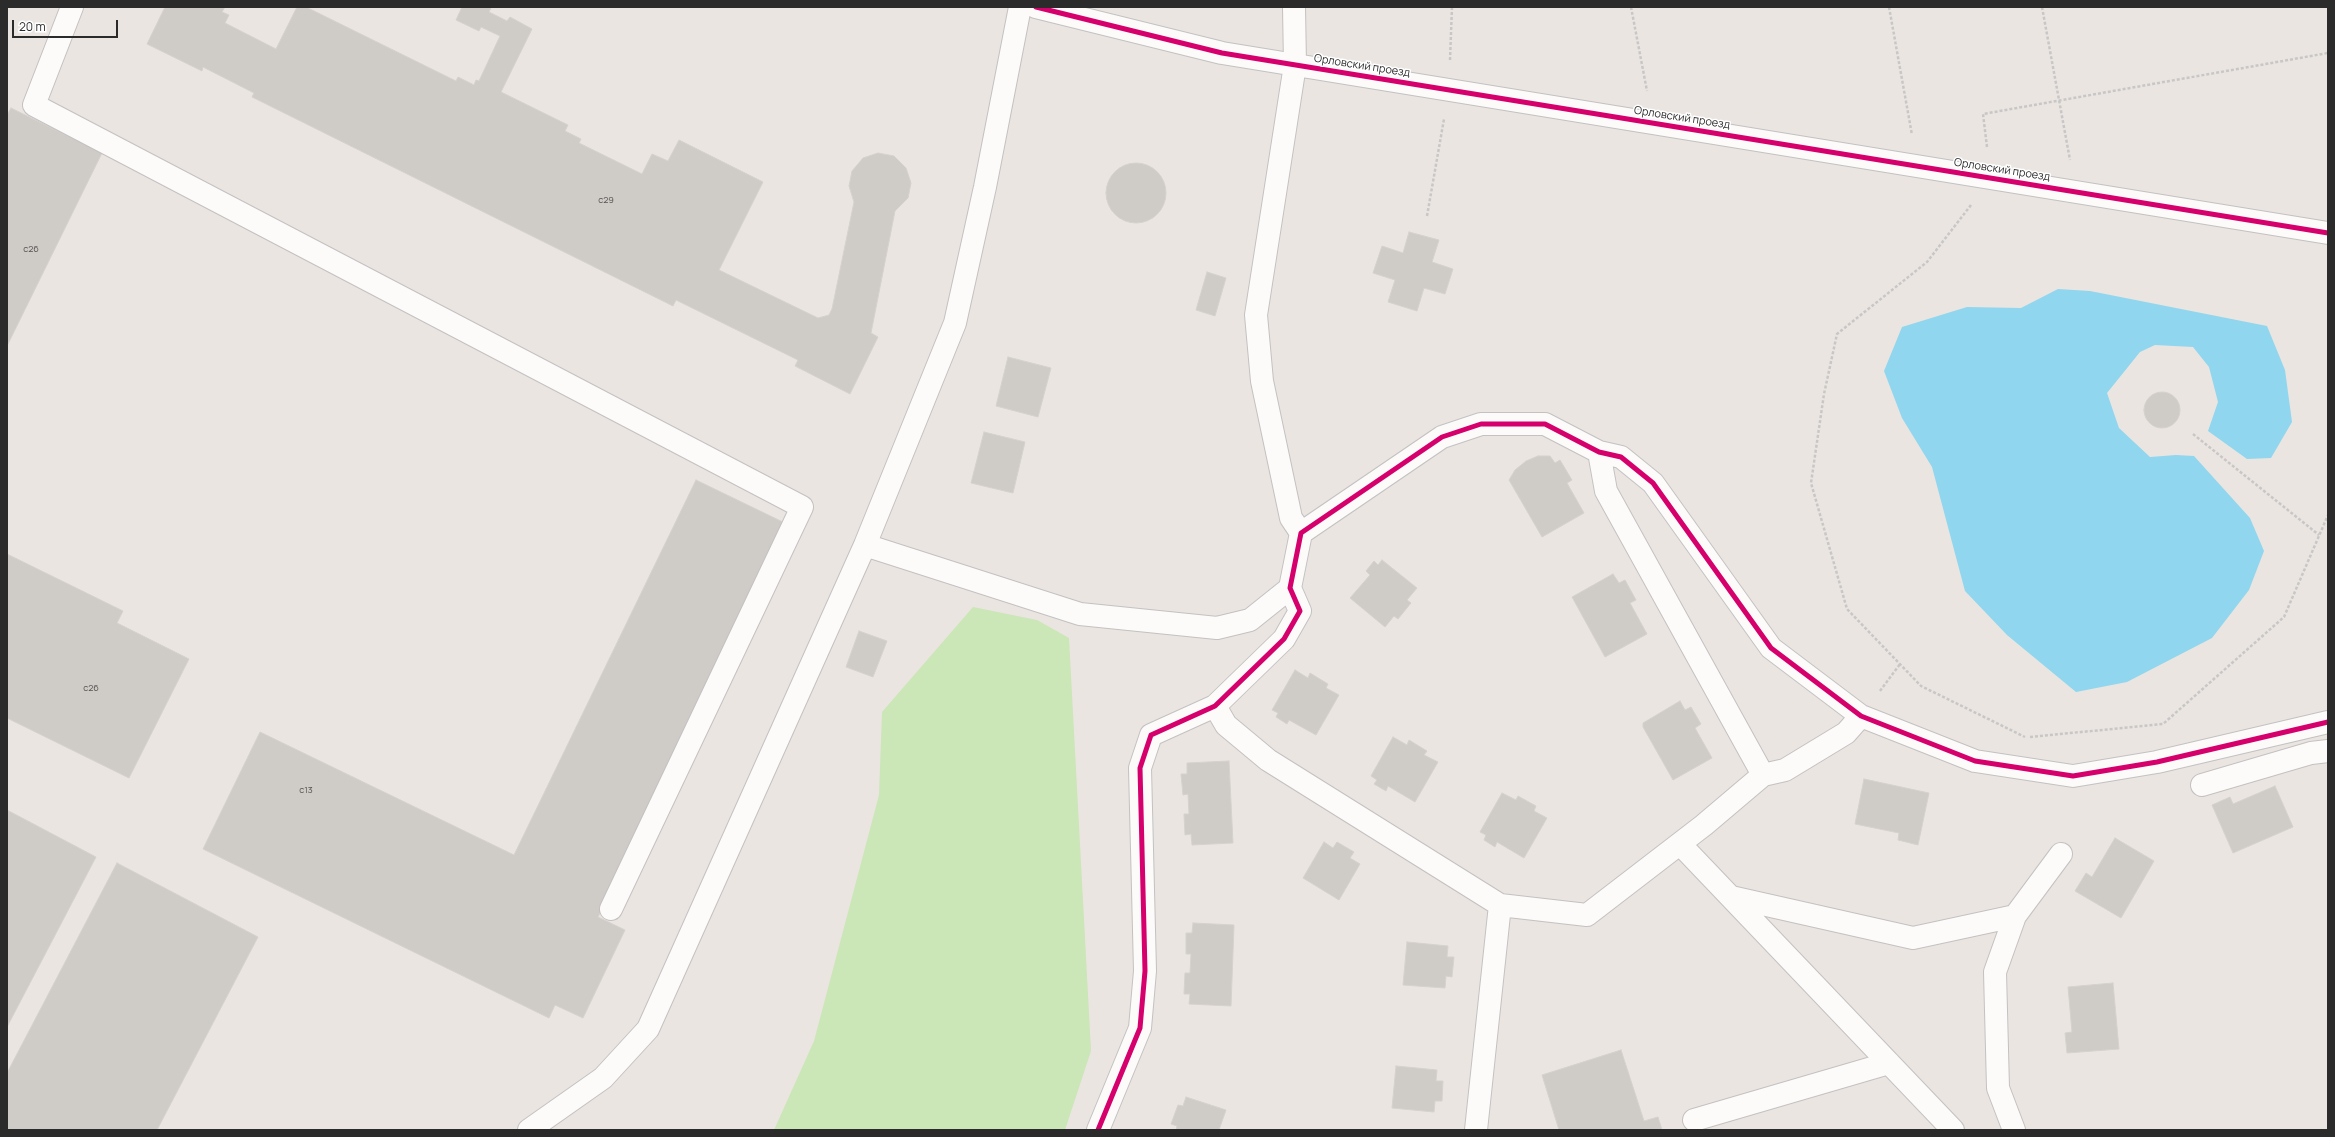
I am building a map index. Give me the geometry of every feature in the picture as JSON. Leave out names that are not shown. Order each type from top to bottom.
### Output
[{"type":"street","points":[[72,7],[34,106],[802,507],[611,909]]},
{"type":"street","points":[[529,1130],[603,1078],[648,1029],[865,545],[955,324],[985,187],[1020,7]]},
{"type":"street","name":"Орловский проезд","points":[[1036,7],[1222,53],[1295,66],[1991,179],[2325,229]]},
{"type":"street","points":[[1294,7],[1295,66],[1256,315],[1262,381],[1291,518],[1302,533]]},
{"type":"street","points":[[1098,1130],[1140,1028],[1145,971],[1140,768],[1151,736],[1215,706],[1284,639],[1300,611],[1290,588],[1302,533],[1442,437],[1481,424],[1545,424],[1599,452],[1621,457],[1653,482],[1771,648],[1861,716],[1975,761],[2073,776],[2157,762],[2328,722]]},
{"type":"street","points":[[1599,452],[1606,491],[1763,776]]},
{"type":"street","points":[[865,545],[1088,615],[1216,628],[1250,620],[1290,588]]},
{"type":"street","points":[[1215,706],[1226,725],[1268,760],[1500,905],[1587,915],[1680,844],[1763,776],[1785,770],[1846,733],[1861,716]]},
{"type":"street","points":[[2202,785],[2311,753],[2328,751]]},
{"type":"street","points":[[1680,844],[1953,1130]]},
{"type":"street","points":[[2014,1130],[1998,1088],[1995,972],[2016,916],[2061,854]]},
{"type":"street","points":[[1731,896],[1913,938],[2016,916]]},
{"type":"street","points":[[1476,1130],[1500,905]]},
{"type":"street","points":[[1694,1120],[1889,1063]]},
{"type":"path","points":[[1632,7],[1653,124]]},
{"type":"path","points":[[1889,7],[1918,167]]},
{"type":"path","points":[[2042,7],[2060,100],[2075,192]]},
{"type":"path","points":[[2328,53],[1983,114],[1991,179],[1927,262],[1836,334],[1824,394],[1811,483],[1846,609],[1921,686],[2027,738],[2163,724],[2284,617],[2328,515]]},
{"type":"path","points":[[2193,434],[2319,535]]},
{"type":"green space","points":[[973,607],[1037,620],[1069,638],[1091,1051],[1065,1130],[774,1130],[814,1041],[879,795],[882,712]]},
{"type":"water","points":[[2058,289],[2090,291],[2267,326],[2285,370],[2292,422],[2271,458],[2247,459],[2208,431],[2218,402],[2209,367],[2193,347],[2155,345],[2140,352],[2107,393],[2119,428],[2150,457],[2176,455],[2194,456],[2250,518],[2264,551],[2249,590],[2212,638],[2127,682],[2076,692],[2007,635],[1965,591],[1932,467],[1902,418],[1884,371],[1902,327],[1967,307],[2021,308]]},
{"type":"building","points":[[165,7],[225,7],[222,12],[229,15],[225,23],[276,49],[297,7],[306,7],[456,81],[458,77],[474,85],[476,80],[479,81],[500,36],[481,27],[479,31],[456,20],[462,7],[489,7],[491,8],[489,12],[507,21],[510,17],[532,29],[501,92],[568,125],[565,131],[581,139],[579,143],[642,174],[652,154],[668,161],[679,140],[763,182],[719,270],[818,318],[829,315],[832,309],[854,202],[849,186],[852,171],[863,158],[878,153],[894,156],[906,168],[911,183],[908,198],[895,211],[871,333],[878,337],[850,394],[795,366],[798,360],[676,300],[673,306],[252,97],[254,93],[203,67],[202,71],[147,44]]},
{"type":"building","points":[[11,108],[102,153],[7,346],[7,115]]},
{"type":"building","points":[[1130,163],[1142,163],[1153,168],[1161,176],[1166,187],[1164,205],[1153,218],[1142,223],[1130,223],[1119,218],[1111,210],[1106,199],[1106,187],[1111,176],[1119,168]]},
{"type":"building","points":[[1409,232],[1439,240],[1432,262],[1453,269],[1445,294],[1424,288],[1417,311],[1388,302],[1395,280],[1373,273],[1382,246],[1403,253]]},
{"type":"building","points":[[1207,272],[1226,278],[1215,316],[1196,310]]},
{"type":"building","points":[[1008,357],[1051,368],[1038,417],[996,406]]},
{"type":"building","points":[[2166,392],[2175,397],[2179,403],[2179,417],[2175,423],[2166,428],[2158,428],[2149,423],[2145,417],[2144,406],[2149,397],[2155,393]]},
{"type":"building","points":[[984,432],[1025,442],[1013,493],[971,483]]},
{"type":"building","points":[[1538,456],[1550,456],[1555,463],[1560,460],[1572,480],[1567,483],[1584,513],[1542,537],[1509,480],[1515,470],[1526,461]]},
{"type":"building","points":[[696,480],[789,525],[598,917],[625,930],[583,1018],[555,1005],[549,1018],[203,849],[260,732],[514,855]]},
{"type":"building","points":[[7,554],[123,611],[117,623],[189,659],[129,778],[7,718]]},
{"type":"building","points":[[1382,560],[1417,588],[1407,600],[1411,603],[1398,619],[1394,616],[1385,627],[1350,598],[1370,575],[1366,571],[1374,561],[1378,565]]},
{"type":"building","points":[[1613,574],[1619,583],[1625,580],[1636,600],[1630,603],[1647,634],[1605,657],[1572,597]]},
{"type":"building","points":[[859,631],[887,641],[873,677],[846,667]]},
{"type":"building","points":[[1295,670],[1308,678],[1310,673],[1328,684],[1326,688],[1339,695],[1316,735],[1289,720],[1287,724],[1276,717],[1278,713],[1272,710]]},
{"type":"building","points":[[1680,701],[1685,710],[1691,707],[1701,724],[1695,728],[1712,758],[1673,780],[1643,727],[1643,723]]},
{"type":"building","points":[[1393,737],[1407,745],[1409,740],[1427,751],[1424,755],[1438,762],[1415,802],[1388,786],[1386,791],[1374,784],[1377,780],[1371,776]]},
{"type":"building","points":[[1229,761],[1233,843],[1192,845],[1191,834],[1185,835],[1184,814],[1189,814],[1188,794],[1183,795],[1181,774],[1187,774],[1187,763]]},
{"type":"building","points":[[1864,779],[1929,793],[1918,845],[1898,840],[1899,833],[1855,824]]},
{"type":"building","points":[[2275,786],[2293,827],[2233,853],[2212,805],[2230,797],[2233,804]]},
{"type":"building","points":[[1502,793],[1516,800],[1518,796],[1536,806],[1534,811],[1547,818],[1524,858],[1497,842],[1495,847],[1484,840],[1486,835],[1480,832]]},
{"type":"building","points":[[7,810],[96,857],[7,1027]]},
{"type":"building","points":[[2115,838],[2154,861],[2121,918],[2075,891],[2086,873],[2092,877]]},
{"type":"building","points":[[1324,842],[1333,848],[1337,842],[1354,852],[1350,858],[1360,864],[1339,900],[1303,878]]},
{"type":"building","points":[[117,863],[258,937],[157,1130],[7,1130],[7,1073]]},
{"type":"building","points":[[1193,923],[1234,925],[1231,1006],[1189,1004],[1190,994],[1184,994],[1185,973],[1190,973],[1191,954],[1186,954],[1186,933],[1192,933]]},
{"type":"building","points":[[1407,942],[1448,946],[1447,957],[1454,957],[1452,977],[1446,976],[1445,988],[1403,985]]},
{"type":"building","points":[[2113,983],[2119,1049],[2067,1053],[2065,1033],[2072,1032],[2068,987]]},
{"type":"building","points":[[1621,1050],[1644,1121],[1658,1117],[1662,1130],[1559,1130],[1542,1075]]},
{"type":"building","points":[[1396,1066],[1437,1070],[1436,1081],[1443,1081],[1442,1101],[1435,1101],[1434,1112],[1392,1108]]},
{"type":"building","points":[[1186,1097],[1226,1110],[1219,1130],[1176,1130],[1177,1126],[1171,1124],[1178,1105],[1183,1106]]},
{"type":"cycle path","points":[[1036,7],[1222,53],[2328,233]]},
{"type":"cycle path","points":[[1098,1130],[1140,1028],[1145,971],[1140,768],[1151,735],[1215,706],[1284,639],[1300,611],[1290,588],[1301,533],[1442,437],[1481,424],[1545,424],[1599,452],[1621,457],[1653,483],[1771,648],[1861,716],[1975,761],[2073,776],[2157,762],[2328,722]]}]
